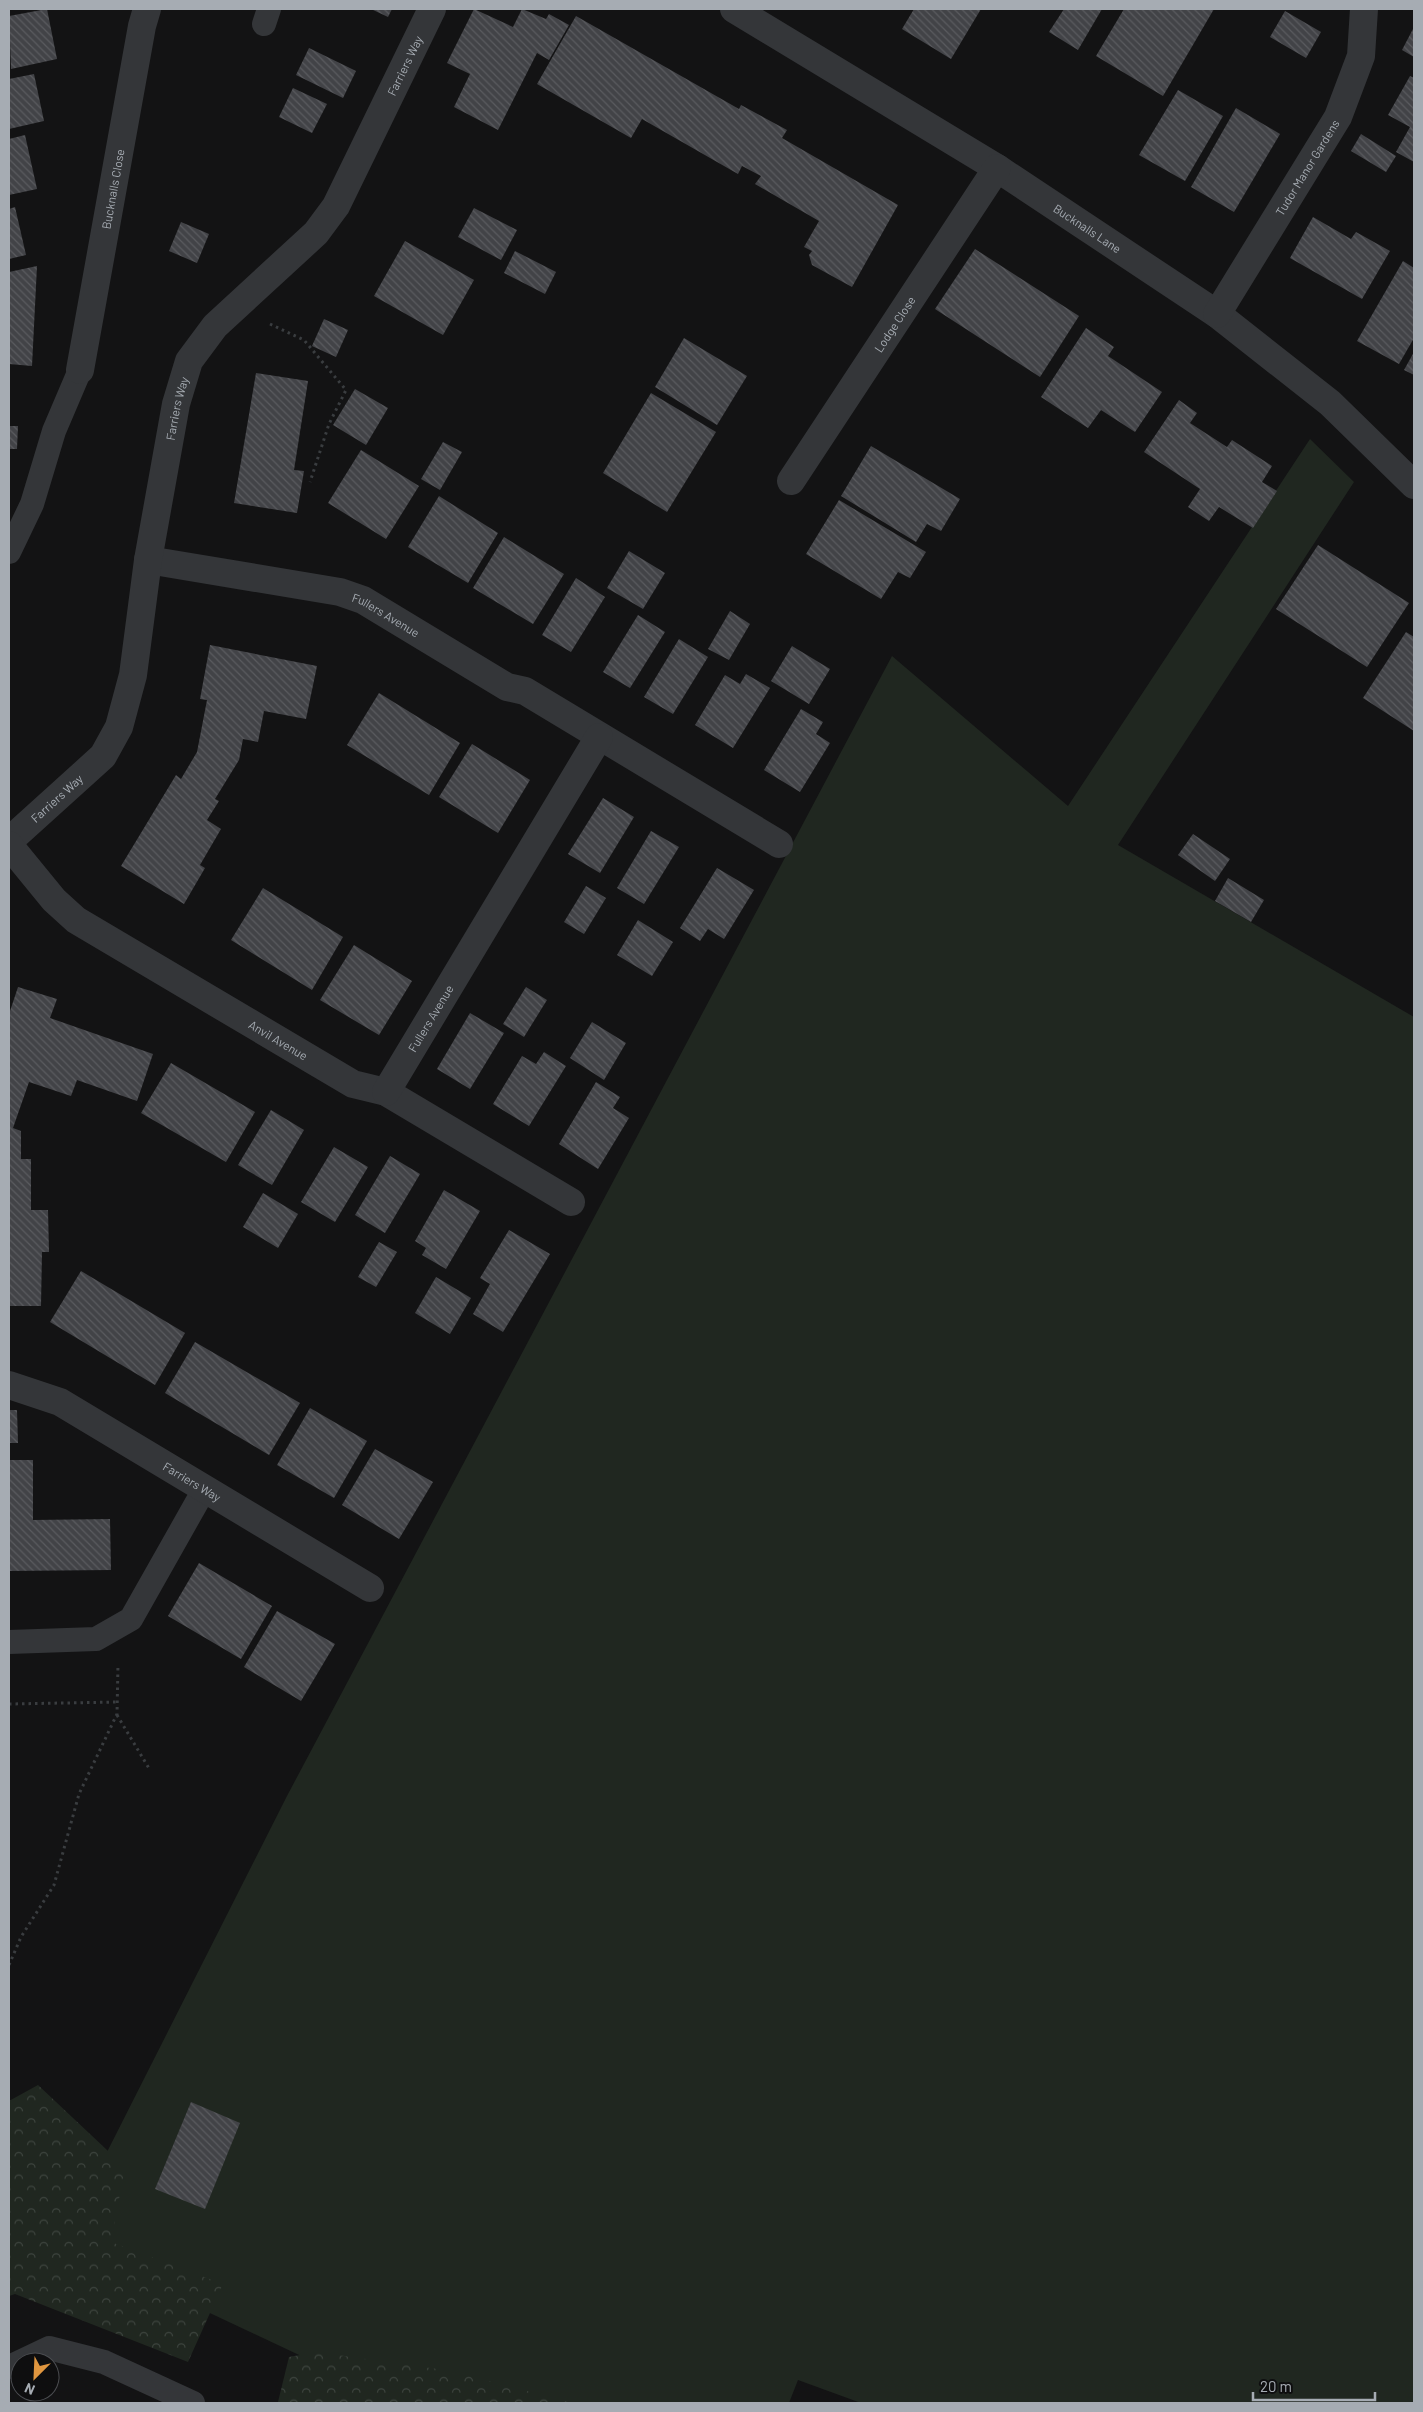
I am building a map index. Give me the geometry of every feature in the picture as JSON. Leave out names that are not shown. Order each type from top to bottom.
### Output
[{"type":"street","name":"Bucknalls Close","points":[[80,370],[147,9]]},
{"type":"street","name":"Farriers Way","points":[[9,841],[102,756],[120,727],[133,675],[148,560],[176,404],[189,362],[215,326],[316,234],[336,206],[432,9]]},
{"type":"street","name":"Bucknalls Lane","points":[[734,9],[997,168],[1217,314],[1330,403],[1414,485]]},
{"type":"street","name":"Tudor Manor Gardens","points":[[1217,314],[1338,117],[1361,56],[1364,9]]},
{"type":"street","name":"Lodge Close","points":[[790,481],[997,168]]},
{"type":"street","name":"Fullers Avenue","points":[[148,560],[340,592],[363,600],[507,687],[525,691],[779,844]]},
{"type":"street","name":"Fullers Avenue","points":[[386,1092],[599,737]]},
{"type":"street","name":"Anvil Avenue","points":[[9,845],[54,900],[76,920],[353,1084],[386,1092],[571,1202]]},
{"type":"street","name":"Farriers Way","points":[[9,1385],[60,1402],[370,1588]]},
{"type":"lane","points":[[9,552],[32,504],[54,431],[80,370]]},
{"type":"lane","points":[[9,1642],[96,1639],[132,1619],[205,1488]]},
{"type":"lane","points":[[9,2367],[49,2348],[104,2362],[193,2403]]},
{"type":"path","points":[[264,321],[304,340],[346,390],[329,424],[310,482]]},
{"type":"path","points":[[9,1704],[118,1702],[117,1714],[79,1794],[54,1885],[21,1937],[9,1965]]},
{"type":"path","points":[[117,1714],[150,1770]]},
{"type":"green space","points":[[1310,439],[1354,482],[1118,845],[1414,1017],[1414,2403],[861,2403],[798,2380],[789,2403],[401,2403],[61,2243],[287,1796],[892,656],[1068,806]]},
{"type":"green space","points":[[38,2085],[125,2167],[111,2242],[223,2284],[188,2362],[15,2294],[9,2296],[9,2101]]},
{"type":"green space","points":[[316,2352],[452,2371],[572,2403],[278,2402],[289,2357]]},
{"type":"building","points":[[47,9],[57,59],[11,69],[9,16]]},
{"type":"building","points":[[371,9],[392,9],[388,17]]},
{"type":"building","points":[[474,9],[513,27],[522,9],[546,19],[549,14],[569,25],[549,60],[537,53],[498,130],[454,107],[470,74],[447,63]]},
{"type":"building","points":[[914,9],[981,9],[951,59],[902,29]]},
{"type":"building","points":[[1064,9],[1102,9],[1078,50],[1049,32]]},
{"type":"building","points":[[1124,9],[1214,9],[1163,96],[1096,56]]},
{"type":"building","points":[[1285,11],[1321,32],[1306,58],[1270,37]]},
{"type":"building","points":[[576,16],[739,109],[741,105],[787,130],[782,138],[898,205],[852,287],[812,265],[809,255],[812,251],[804,247],[819,221],[755,184],[761,176],[742,166],[738,174],[642,119],[631,138],[537,84]]},
{"type":"building","points":[[1414,27],[1414,57],[1402,50]]},
{"type":"building","points":[[309,48],[356,71],[343,98],[296,75]]},
{"type":"building","points":[[34,74],[44,121],[9,129],[9,79]]},
{"type":"building","points":[[1410,76],[1414,78],[1414,162],[1396,152],[1410,127],[1388,115]]},
{"type":"building","points":[[293,88],[327,104],[312,133],[279,117]]},
{"type":"building","points":[[1178,90],[1223,116],[1185,181],[1139,155]]},
{"type":"building","points":[[1236,108],[1280,134],[1234,212],[1191,187]]},
{"type":"building","points":[[1361,134],[1396,156],[1386,172],[1351,151]]},
{"type":"building","points":[[25,135],[37,189],[9,195],[9,139]]},
{"type":"building","points":[[15,207],[26,255],[9,259],[9,209]]},
{"type":"building","points":[[474,208],[517,230],[501,260],[458,237]]},
{"type":"building","points":[[1313,217],[1351,239],[1356,232],[1390,251],[1362,299],[1290,258]]},
{"type":"building","points":[[181,222],[209,234],[197,263],[169,251]]},
{"type":"building","points":[[405,241],[474,280],[443,335],[374,296]]},
{"type":"building","points":[[975,249],[1079,316],[1040,377],[935,309]]},
{"type":"building","points":[[515,251],[556,272],[545,294],[504,273]]},
{"type":"building","points":[[1403,261],[1414,268],[1414,338],[1399,364],[1357,341]]},
{"type":"building","points":[[37,266],[32,366],[9,364],[9,272]]},
{"type":"building","points":[[324,319],[348,330],[336,357],[312,346]]},
{"type":"building","points":[[1086,328],[1114,347],[1108,356],[1162,392],[1135,432],[1101,410],[1088,428],[1041,397]]},
{"type":"building","points":[[684,338],[747,376],[717,425],[655,387]]},
{"type":"building","points":[[1414,352],[1414,375],[1404,370]]},
{"type":"building","points":[[256,373],[308,381],[294,470],[304,471],[297,513],[234,503]]},
{"type":"building","points":[[355,389],[388,408],[366,445],[333,425]]},
{"type":"building","points":[[651,393],[716,432],[667,512],[603,473]]},
{"type":"building","points":[[1179,400],[1197,413],[1190,423],[1227,447],[1232,440],[1272,466],[1262,482],[1277,491],[1253,528],[1219,507],[1209,521],[1188,507],[1200,489],[1144,452]]},
{"type":"building","points":[[9,426],[18,426],[17,449],[9,449]]},
{"type":"building","points":[[443,442],[462,452],[440,490],[421,479]]},
{"type":"building","points":[[871,446],[960,499],[941,531],[927,524],[916,542],[841,496]]},
{"type":"building","points":[[361,450],[419,486],[386,539],[328,503]]},
{"type":"building","points":[[439,496],[498,533],[468,583],[408,547]]},
{"type":"building","points":[[839,500],[926,552],[910,578],[898,572],[881,599],[806,554]]},
{"type":"building","points":[[504,537],[564,574],[533,624],[473,588]]},
{"type":"building","points":[[1318,545],[1409,603],[1367,667],[1276,609]]},
{"type":"building","points":[[629,551],[665,573],[643,609],[607,588]]},
{"type":"building","points":[[576,578],[605,597],[571,652],[542,635]]},
{"type":"building","points":[[730,611],[750,624],[729,660],[708,649]]},
{"type":"building","points":[[638,615],[665,632],[630,688],[603,672]]},
{"type":"building","points":[[1406,632],[1414,637],[1414,731],[1363,698]]},
{"type":"building","points":[[679,639],[708,657],[673,714],[644,697]]},
{"type":"building","points":[[210,645],[317,666],[306,719],[264,711],[258,742],[243,739],[239,760],[215,799],[219,801],[207,820],[221,829],[200,865],[205,868],[184,904],[121,866],[176,775],[181,779],[197,752],[207,700],[200,699]]},
{"type":"building","points":[[792,646],[830,669],[809,704],[771,681]]},
{"type":"building","points":[[746,674],[770,688],[733,748],[695,725],[725,675],[740,684]]},
{"type":"building","points":[[379,693],[460,743],[429,795],[347,745]]},
{"type":"building","points":[[801,709],[823,722],[816,734],[830,743],[800,792],[764,770]]},
{"type":"building","points":[[472,744],[530,780],[498,833],[439,797]]},
{"type":"building","points":[[603,798],[634,817],[600,873],[568,854]]},
{"type":"building","points":[[651,831],[679,847],[644,904],[617,888]]},
{"type":"building","points":[[1193,834],[1230,859],[1215,881],[1178,855]]},
{"type":"building","points":[[717,868],[754,890],[724,939],[708,929],[700,941],[680,928]]},
{"type":"building","points":[[1228,878],[1264,900],[1251,922],[1215,901]]},
{"type":"building","points":[[586,886],[606,898],[584,934],[564,922]]},
{"type":"building","points":[[263,888],[343,937],[312,990],[231,940]]},
{"type":"building","points":[[638,920],[673,942],[652,976],[617,955]]},
{"type":"building","points":[[354,945],[412,981],[379,1035],[320,1000]]},
{"type":"building","points":[[18,987],[57,999],[50,1018],[153,1054],[137,1101],[77,1080],[71,1096],[29,1082],[13,1128],[21,1131],[21,1159],[31,1159],[31,1210],[48,1210],[49,1252],[42,1252],[41,1306],[9,1306],[9,1014]]},
{"type":"building","points":[[526,987],[547,1000],[524,1037],[503,1024]]},
{"type":"building","points":[[470,1013],[504,1033],[470,1089],[437,1069]]},
{"type":"building","points":[[592,1022],[626,1043],[604,1080],[570,1058]]},
{"type":"building","points":[[544,1052],[566,1066],[529,1126],[493,1104],[522,1056],[536,1064]]},
{"type":"building","points":[[171,1063],[255,1112],[226,1162],[141,1113]]},
{"type":"building","points":[[596,1082],[620,1097],[613,1108],[629,1118],[598,1169],[559,1144]]},
{"type":"building","points":[[271,1110],[304,1130],[272,1185],[238,1165]]},
{"type":"building","points":[[334,1147],[368,1167],[335,1222],[301,1202]]},
{"type":"building","points":[[390,1156],[420,1174],[385,1233],[355,1215]]},
{"type":"building","points":[[444,1190],[480,1211],[446,1269],[422,1255],[426,1248],[415,1241]]},
{"type":"building","points":[[263,1193],[298,1214],[278,1248],[243,1227]]},
{"type":"building","points":[[509,1230],[550,1254],[503,1332],[473,1314],[490,1284],[480,1278]]},
{"type":"building","points":[[379,1242],[397,1252],[376,1287],[358,1277]]},
{"type":"building","points":[[81,1271],[185,1333],[155,1385],[50,1322]]},
{"type":"building","points":[[436,1277],[471,1298],[450,1334],[415,1313]]},
{"type":"building","points":[[195,1342],[300,1403],[269,1455],[165,1393]]},
{"type":"building","points":[[310,1408],[367,1441],[334,1498],[277,1465]]},
{"type":"building","points":[[9,1410],[17,1410],[18,1443],[9,1443]]},
{"type":"building","points":[[375,1449],[433,1482],[399,1539],[342,1505]]},
{"type":"building","points":[[9,1460],[33,1460],[33,1520],[110,1519],[111,1570],[9,1571]]},
{"type":"building","points":[[199,1563],[272,1606],[241,1659],[168,1616]]},
{"type":"building","points":[[277,1611],[335,1644],[301,1701],[244,1667]]},
{"type":"building","points":[[191,2102],[240,2123],[205,2209],[155,2189]]}]
